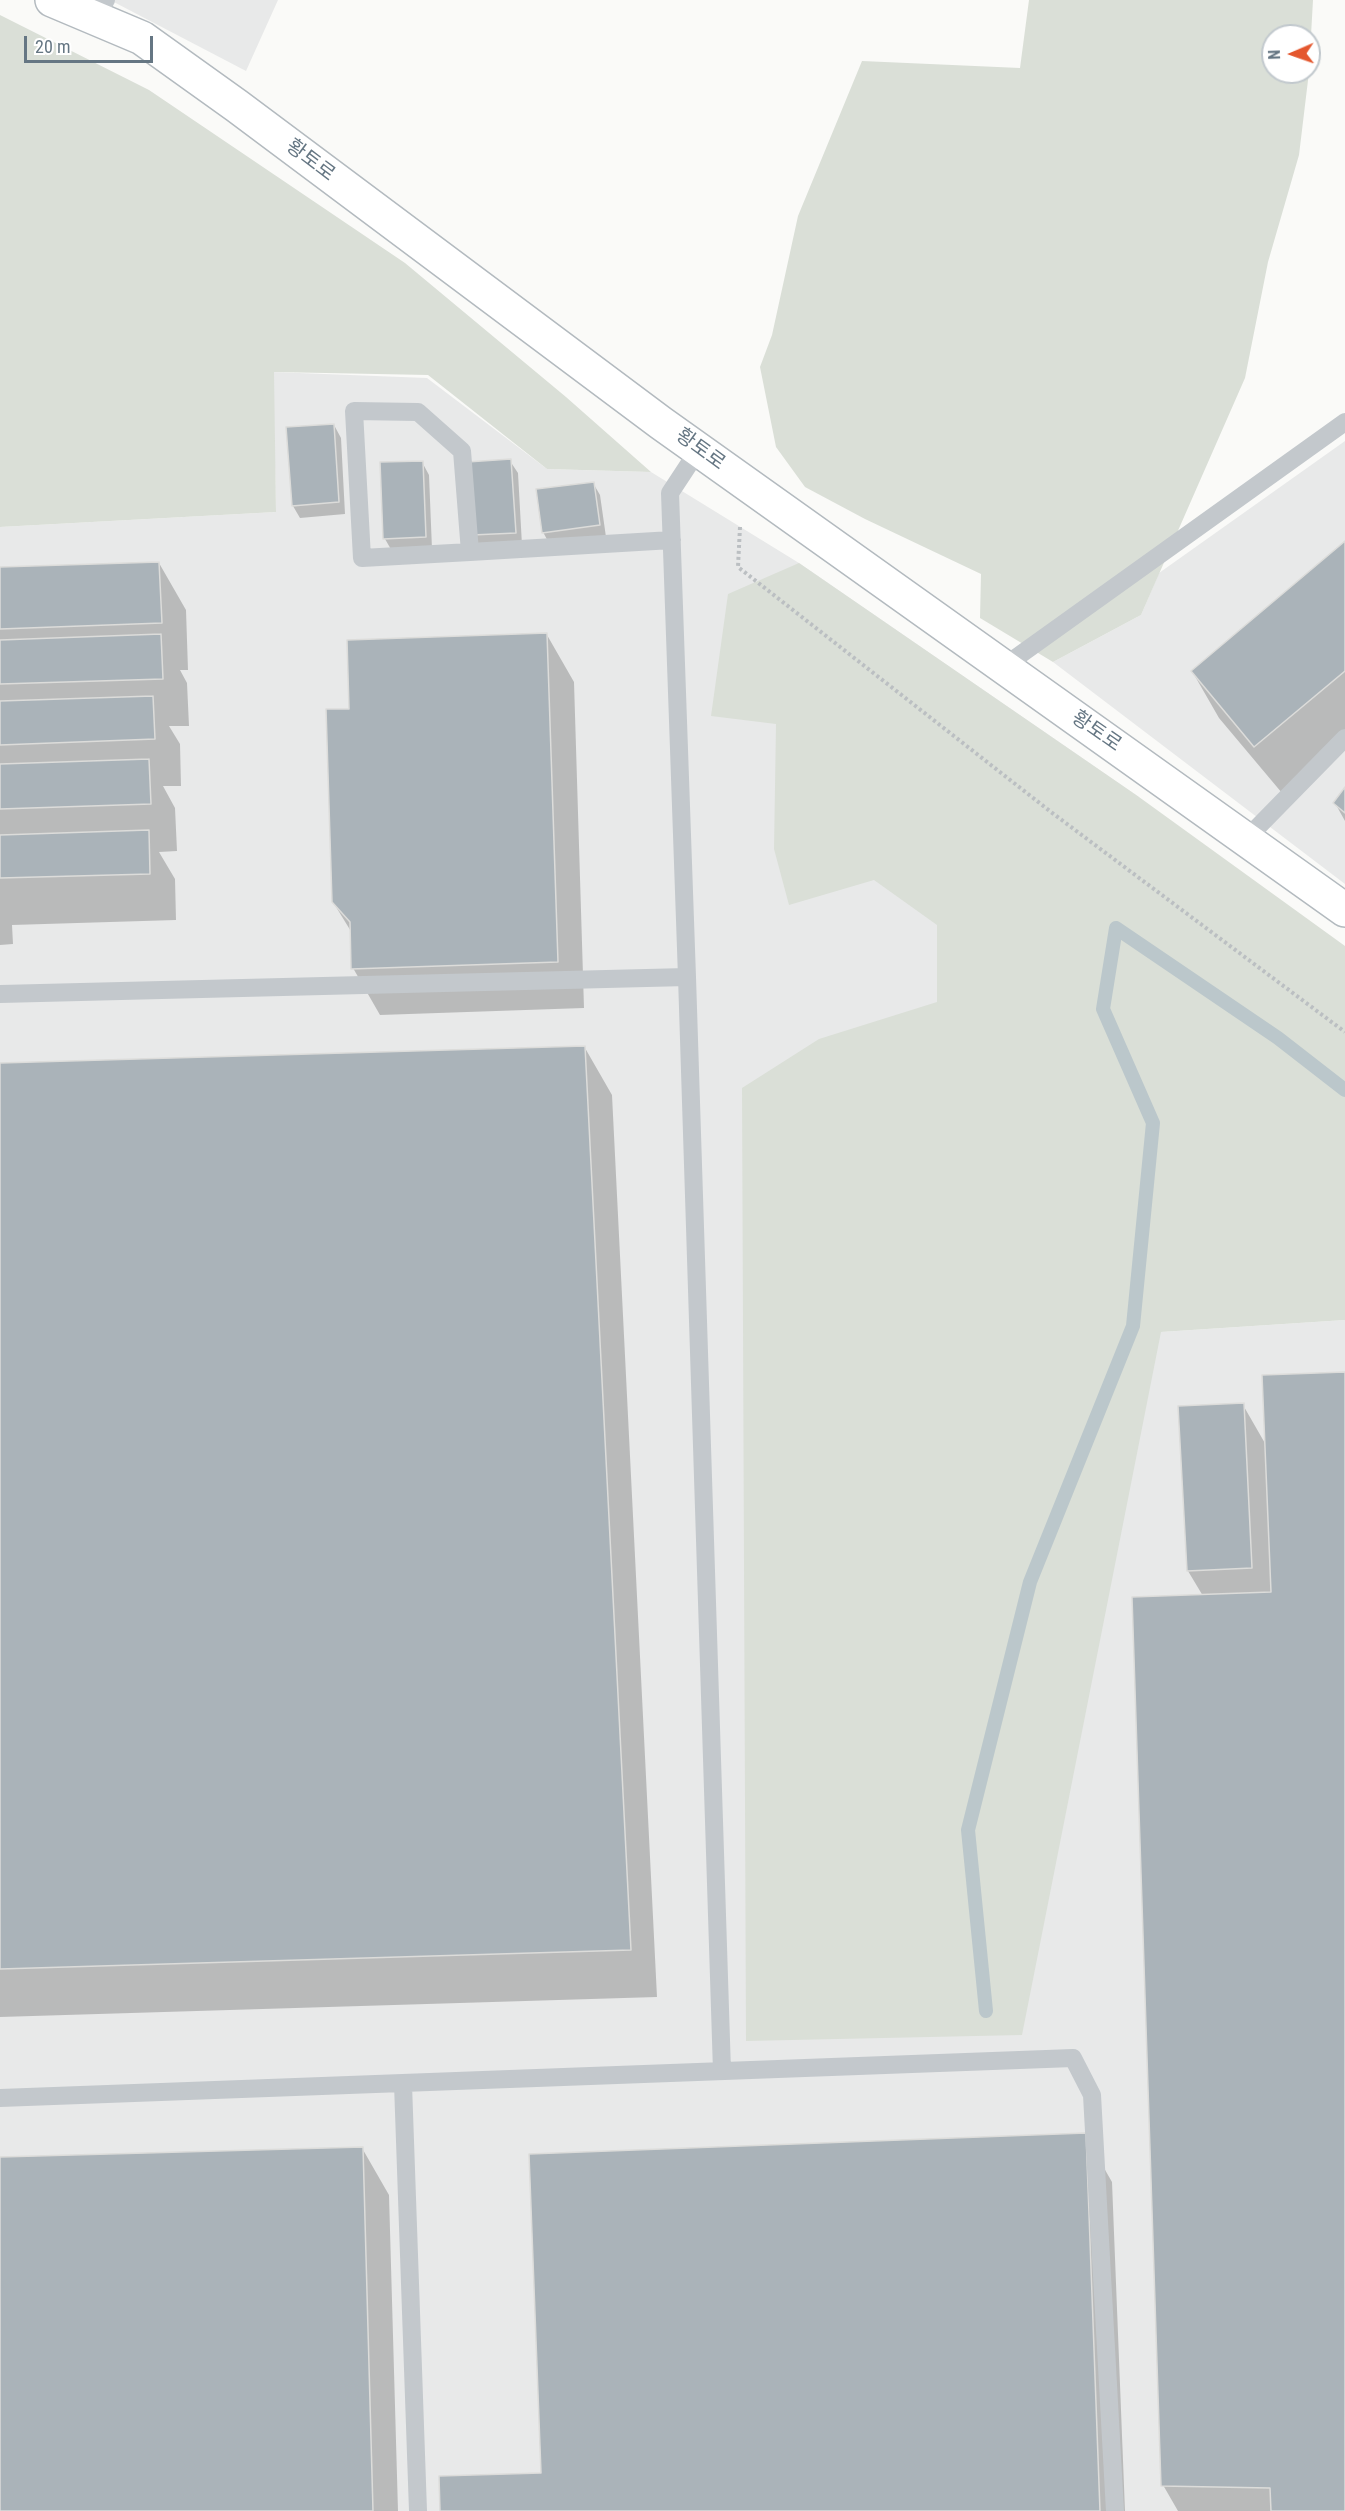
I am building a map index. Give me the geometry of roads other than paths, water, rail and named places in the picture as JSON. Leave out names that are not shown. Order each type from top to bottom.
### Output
[{"type":"main road","name":"황토로","points":[[52,0],[100,9],[142,38],[743,482],[1345,910]]},
{"type":"lane","points":[[470,552],[462,451],[418,412],[354,411],[362,558],[470,552],[672,540]]},
{"type":"lane","points":[[1003,667],[1345,422]]},
{"type":"lane","points":[[699,450],[670,493],[722,2072]]},
{"type":"lane","points":[[1246,839],[1345,738]]},
{"type":"lane","points":[[0,994],[687,978]]},
{"type":"lane","points":[[0,2098],[1073,2058],[1092,2095],[1115,2511]]},
{"type":"lane","points":[[403,2084],[418,2511]]},
{"type":"waterway","points":[[986,2011],[968,1830],[1030,1582],[1133,1326],[1153,1123],[1103,1009],[1116,928],[1278,1038],[1345,1090]]}]
